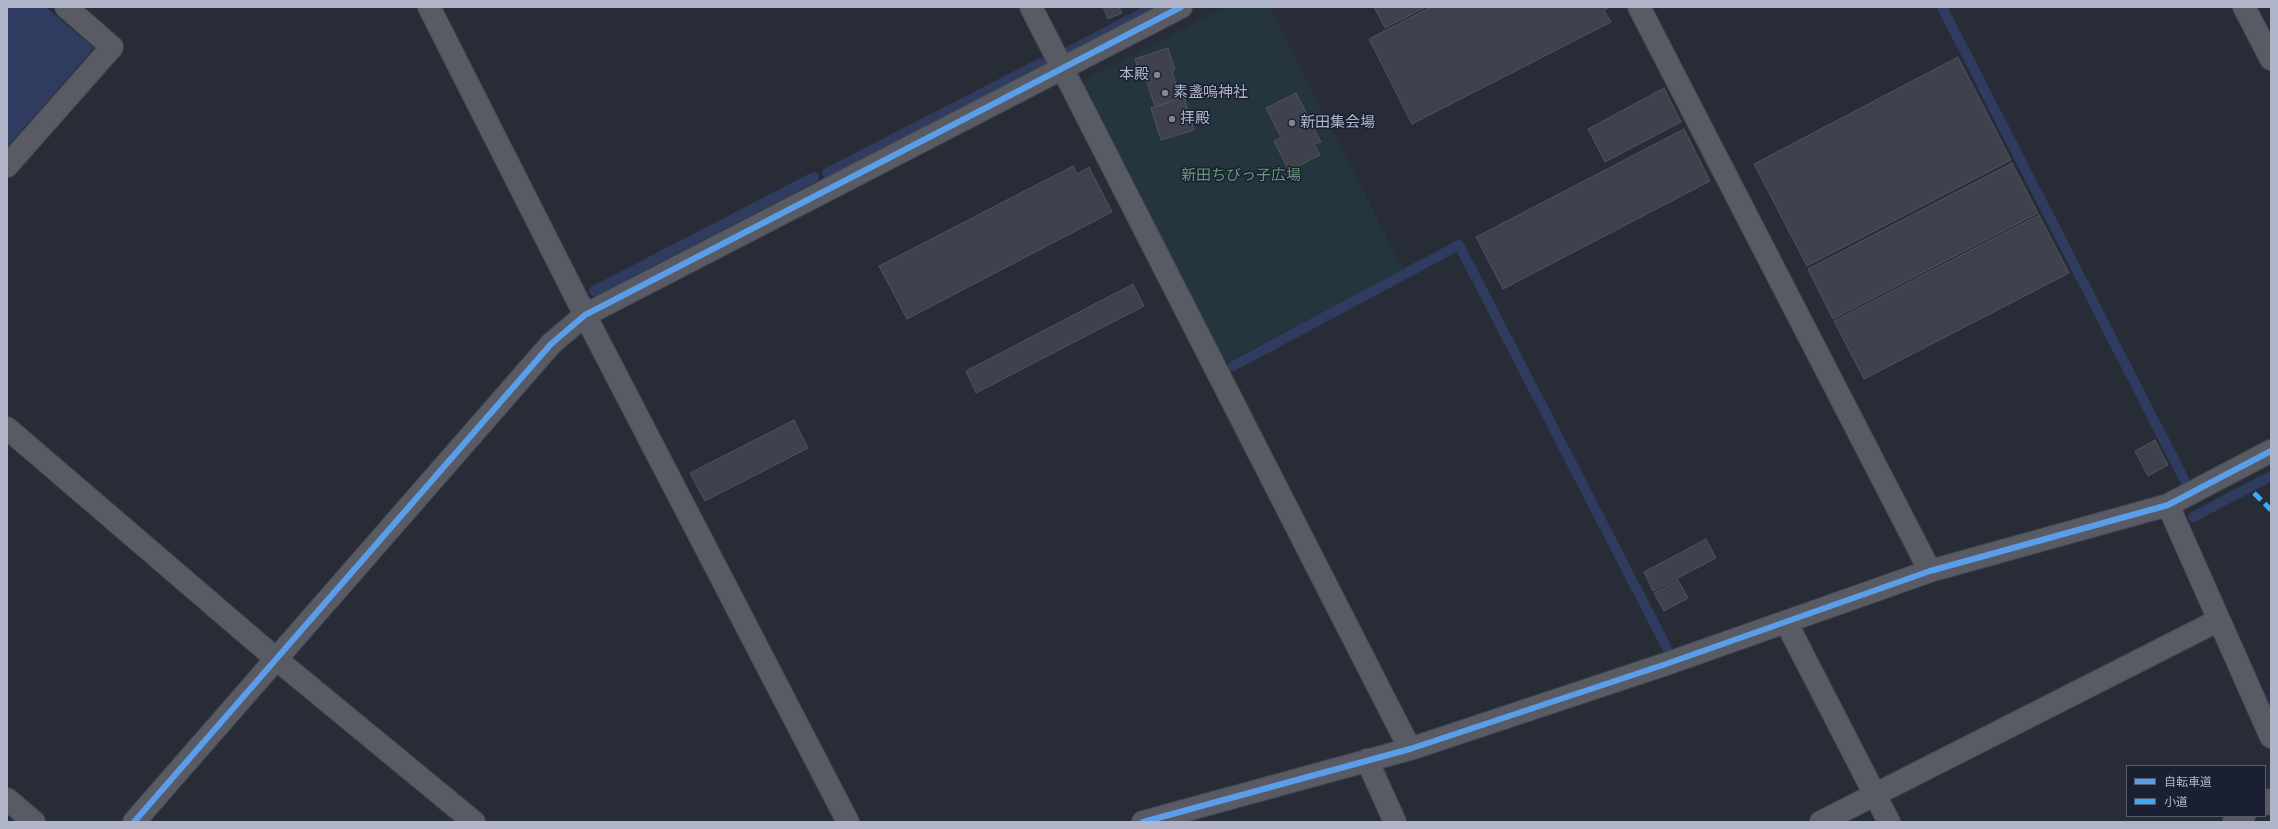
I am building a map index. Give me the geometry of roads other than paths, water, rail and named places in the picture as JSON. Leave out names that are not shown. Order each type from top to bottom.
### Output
[{"type":"street","points":[[7,166],[112,47],[66,7]]},
{"type":"street","points":[[429,7],[848,822]]},
{"type":"street","points":[[1031,7],[1410,749]]},
{"type":"street","points":[[134,822],[275,658],[551,344],[586,315],[1181,7]]},
{"type":"street","points":[[1638,7],[1930,572]]},
{"type":"street","points":[[2244,7],[2271,59]]},
{"type":"street","points":[[7,428],[275,658],[474,822]]},
{"type":"street","points":[[1143,822],[1410,749],[1930,572],[2168,504],[2271,451]]},
{"type":"street","points":[[2168,504],[2271,737]]},
{"type":"street","points":[[1821,822],[1875,796],[1954,753],[2219,620]]},
{"type":"street","points":[[1786,622],[1889,822]]},
{"type":"street","points":[[1367,760],[1395,822]]},
{"type":"street","points":[[7,799],[34,822]]},
{"type":"water","points":[[7,7],[46,7],[94,48],[7,147]]},
{"type":"waterway","points":[[1064,54],[1154,7]]},
{"type":"waterway","points":[[1942,7],[2184,479]]},
{"type":"waterway","points":[[827,173],[1041,63]]},
{"type":"waterway","points":[[594,291],[814,177]]},
{"type":"waterway","points":[[1233,366],[1459,245],[1667,648]]},
{"type":"waterway","points":[[2193,517],[2271,476]]},
{"type":"place","name":"本殿","points":[[1157,75]]},
{"type":"place","name":"素盞嗚神社","points":[[1165,93]]},
{"type":"place","name":"拝殿","points":[[1172,119]]},
{"type":"place","name":"新田集会場","points":[[1292,123]]},
{"type":"park label","name":"新田ちびっ子広場","points":[[1241,176]]}]
